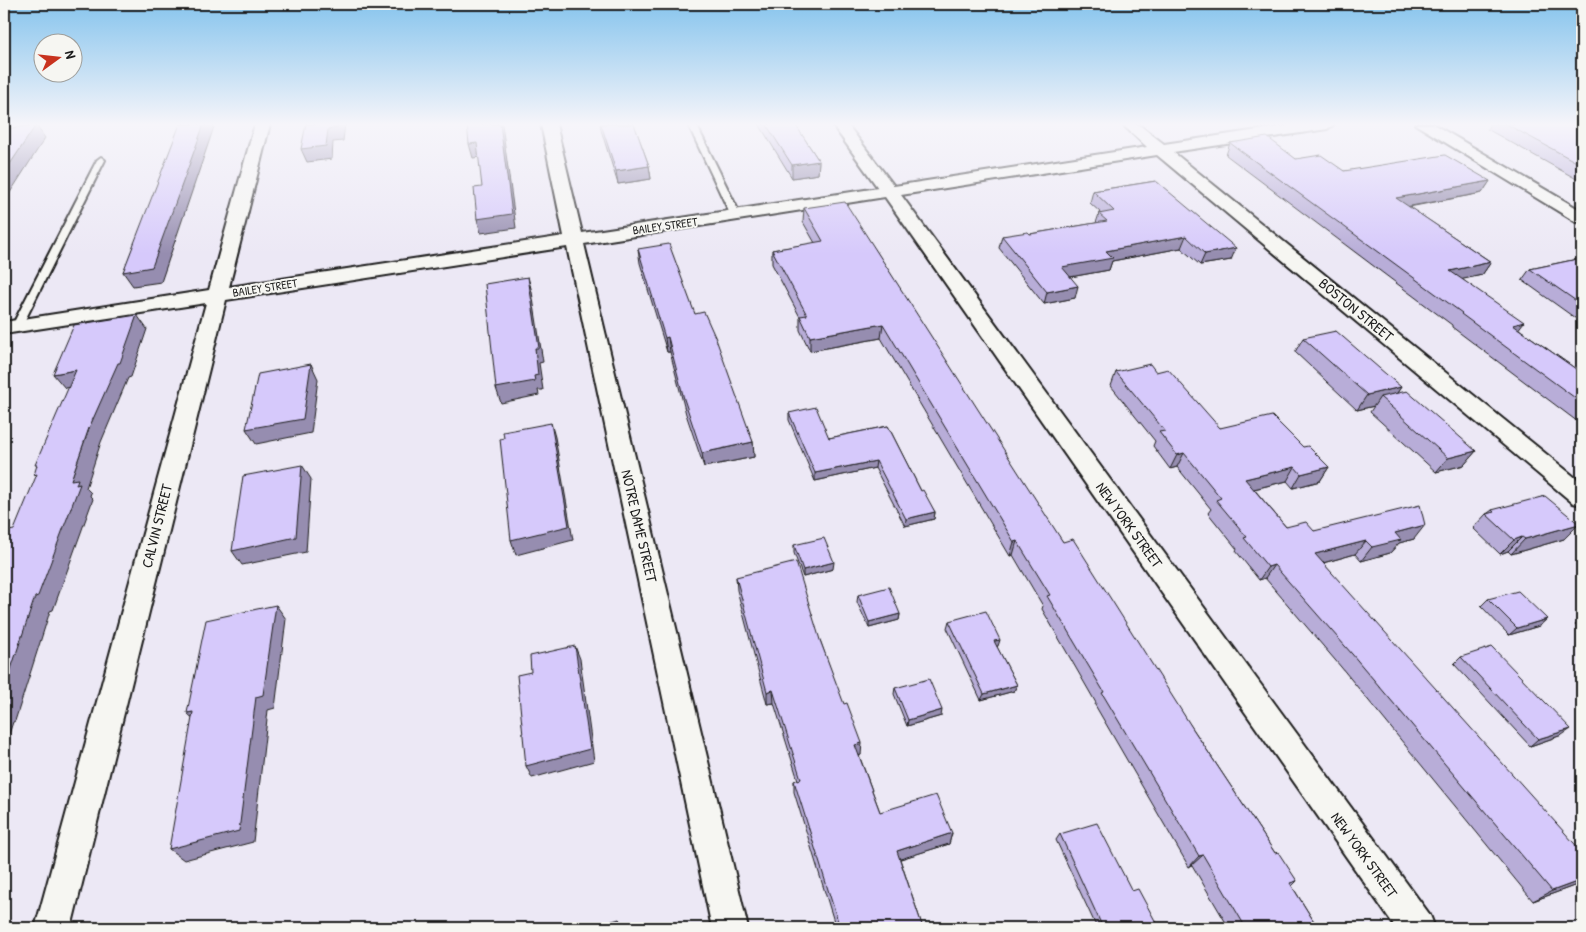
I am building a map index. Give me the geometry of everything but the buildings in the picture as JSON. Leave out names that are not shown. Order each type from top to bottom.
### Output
[{"type":"street","name":"CALVIN STREET","points":[[53,928],[251,167]]},
{"type":"street","name":"NOTRE DAME STREET","points":[[558,167],[730,928]]},
{"type":"street","name":"NEW YORK STREET","points":[[871,167],[1417,928]]},
{"type":"street","name":"BAILEY STREET","points":[[10,327],[1050,167]]},
{"type":"street","name":"BOSTON STREET","points":[[1182,167],[1582,496]]},
{"type":"street","points":[[1496,167],[1582,218]]},
{"type":"lane","points":[[10,327],[97,167]]},
{"type":"lane","points":[[713,167],[736,216]]}]
